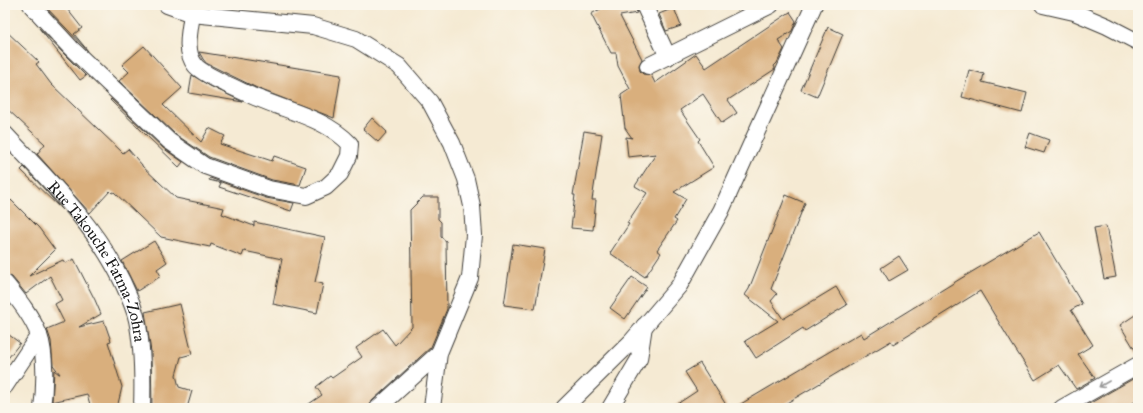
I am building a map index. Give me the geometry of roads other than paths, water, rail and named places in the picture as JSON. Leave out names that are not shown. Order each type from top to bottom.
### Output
[{"type":"street","points":[[31,5],[71,48],[170,141],[205,166],[269,189],[290,194],[306,196],[326,188],[340,174],[349,156],[350,144],[341,135],[324,124],[260,99],[215,78],[195,66],[191,58],[188,44],[192,14]]},
{"type":"street","points":[[167,5],[192,14],[313,26],[356,39],[399,66],[430,102],[452,143],[466,179],[472,206],[474,235],[470,278],[439,353],[432,408]]},
{"type":"street","points":[[644,5],[668,57]]},
{"type":"street","points":[[648,66],[771,5]]},
{"type":"street","points":[[564,408],[631,342],[679,286],[721,211],[814,5]]},
{"type":"street","points":[[1043,5],[1074,12],[1107,26],[1138,42]]},
{"type":"street","name":"Rue Takouche Fatma-Zohra","points":[[5,134],[87,223],[108,254],[119,274],[131,299],[137,320],[143,371],[142,408]]},
{"type":"street","points":[[5,283],[39,335],[45,374],[42,408]]},
{"type":"street","points":[[610,408],[639,359],[644,326]]},
{"type":"street","points":[[5,386],[39,335]]},
{"type":"street","points":[[378,408],[439,353]]},
{"type":"street","points":[[1062,408],[1138,365]]}]
